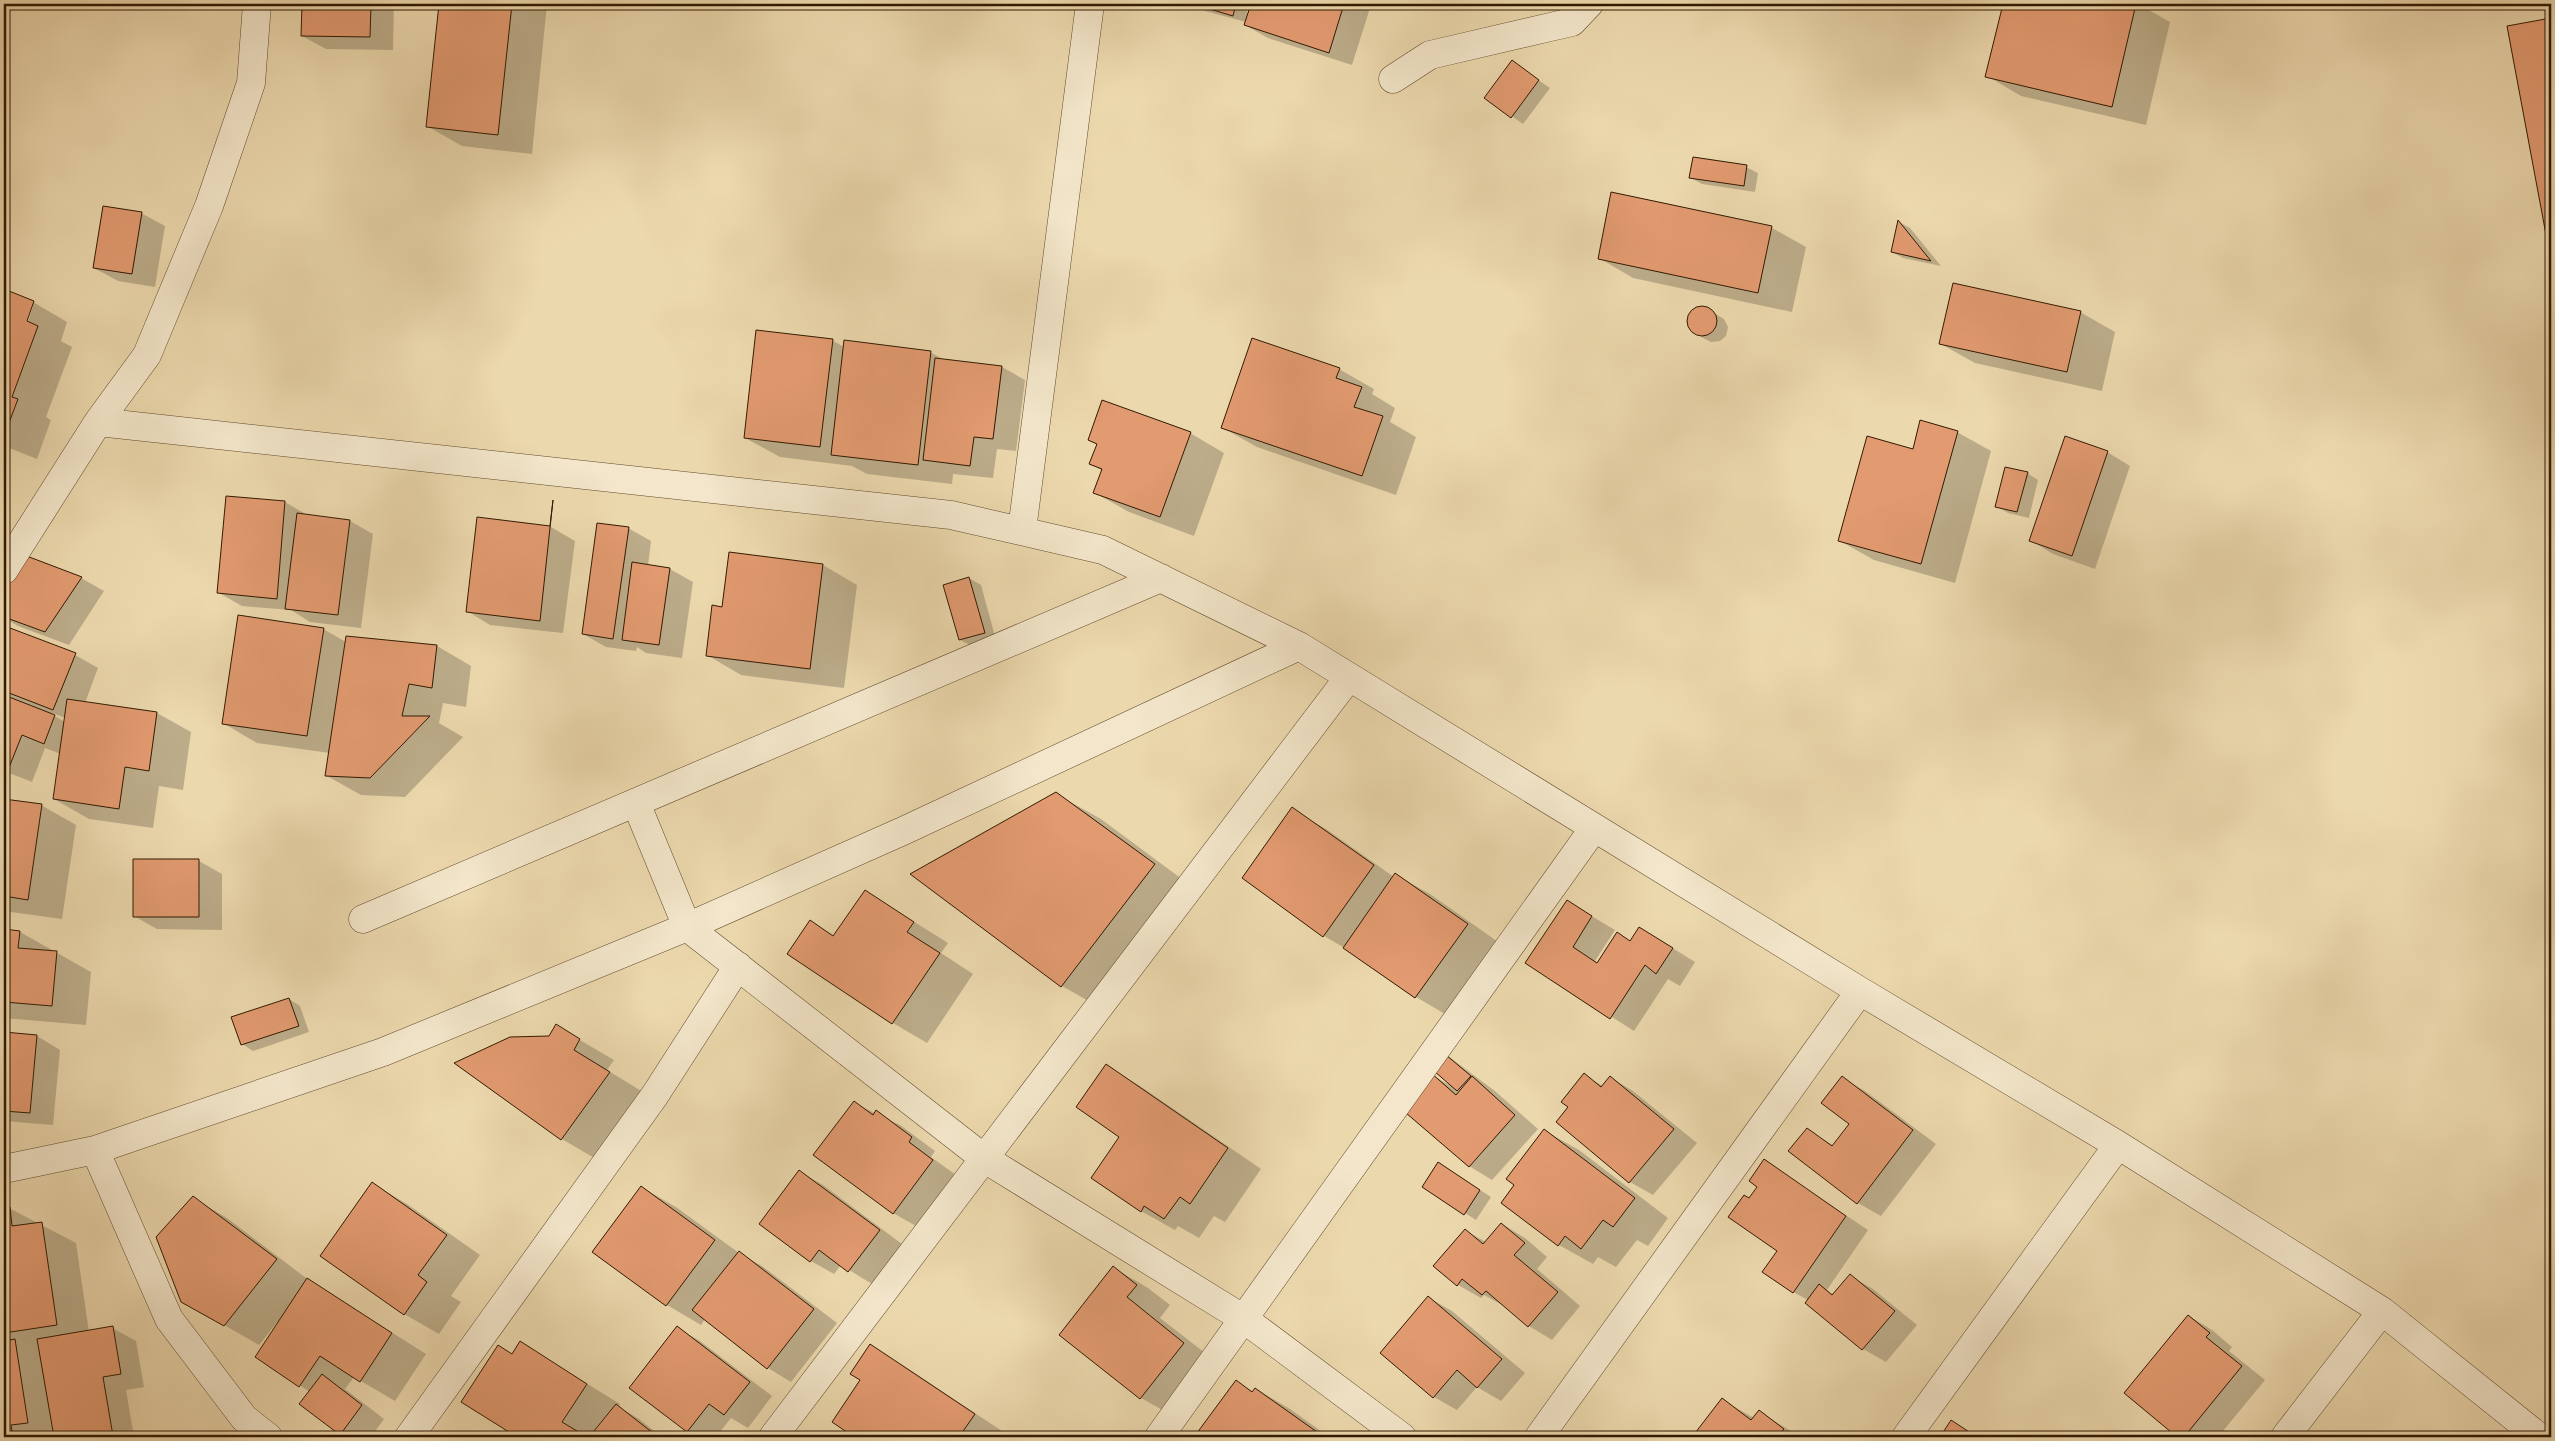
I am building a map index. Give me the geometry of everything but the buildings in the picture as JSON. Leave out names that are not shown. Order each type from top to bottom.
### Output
[{"type":"street","points":[[4,570],[98,422],[147,355],[210,206],[251,83],[257,4]]},
{"type":"street","points":[[1022,530],[1090,4]]},
{"type":"street","points":[[1394,79],[1430,55],[1572,22],[1589,4]]},
{"type":"street","points":[[98,422],[951,515],[1103,550],[1299,646],[1860,991],[2118,1145],[2382,1311],[2540,1437]]},
{"type":"street","points":[[362,919],[1161,578]]},
{"type":"street","points":[[4,1169],[95,1150],[383,1052],[687,927],[912,827],[1299,646]]},
{"type":"street","points":[[773,1437],[1349,677]]},
{"type":"street","points":[[636,803],[687,927],[984,1158],[1244,1319],[1402,1437]]},
{"type":"street","points":[[1159,1437],[1594,828]]},
{"type":"street","points":[[409,1437],[655,1095],[738,966]]},
{"type":"street","points":[[1539,1437],[1860,991]]},
{"type":"street","points":[[1906,1437],[2118,1145]]},
{"type":"street","points":[[95,1150],[169,1319],[244,1418],[268,1437]]},
{"type":"street","points":[[2285,1437],[2382,1311]]}]
